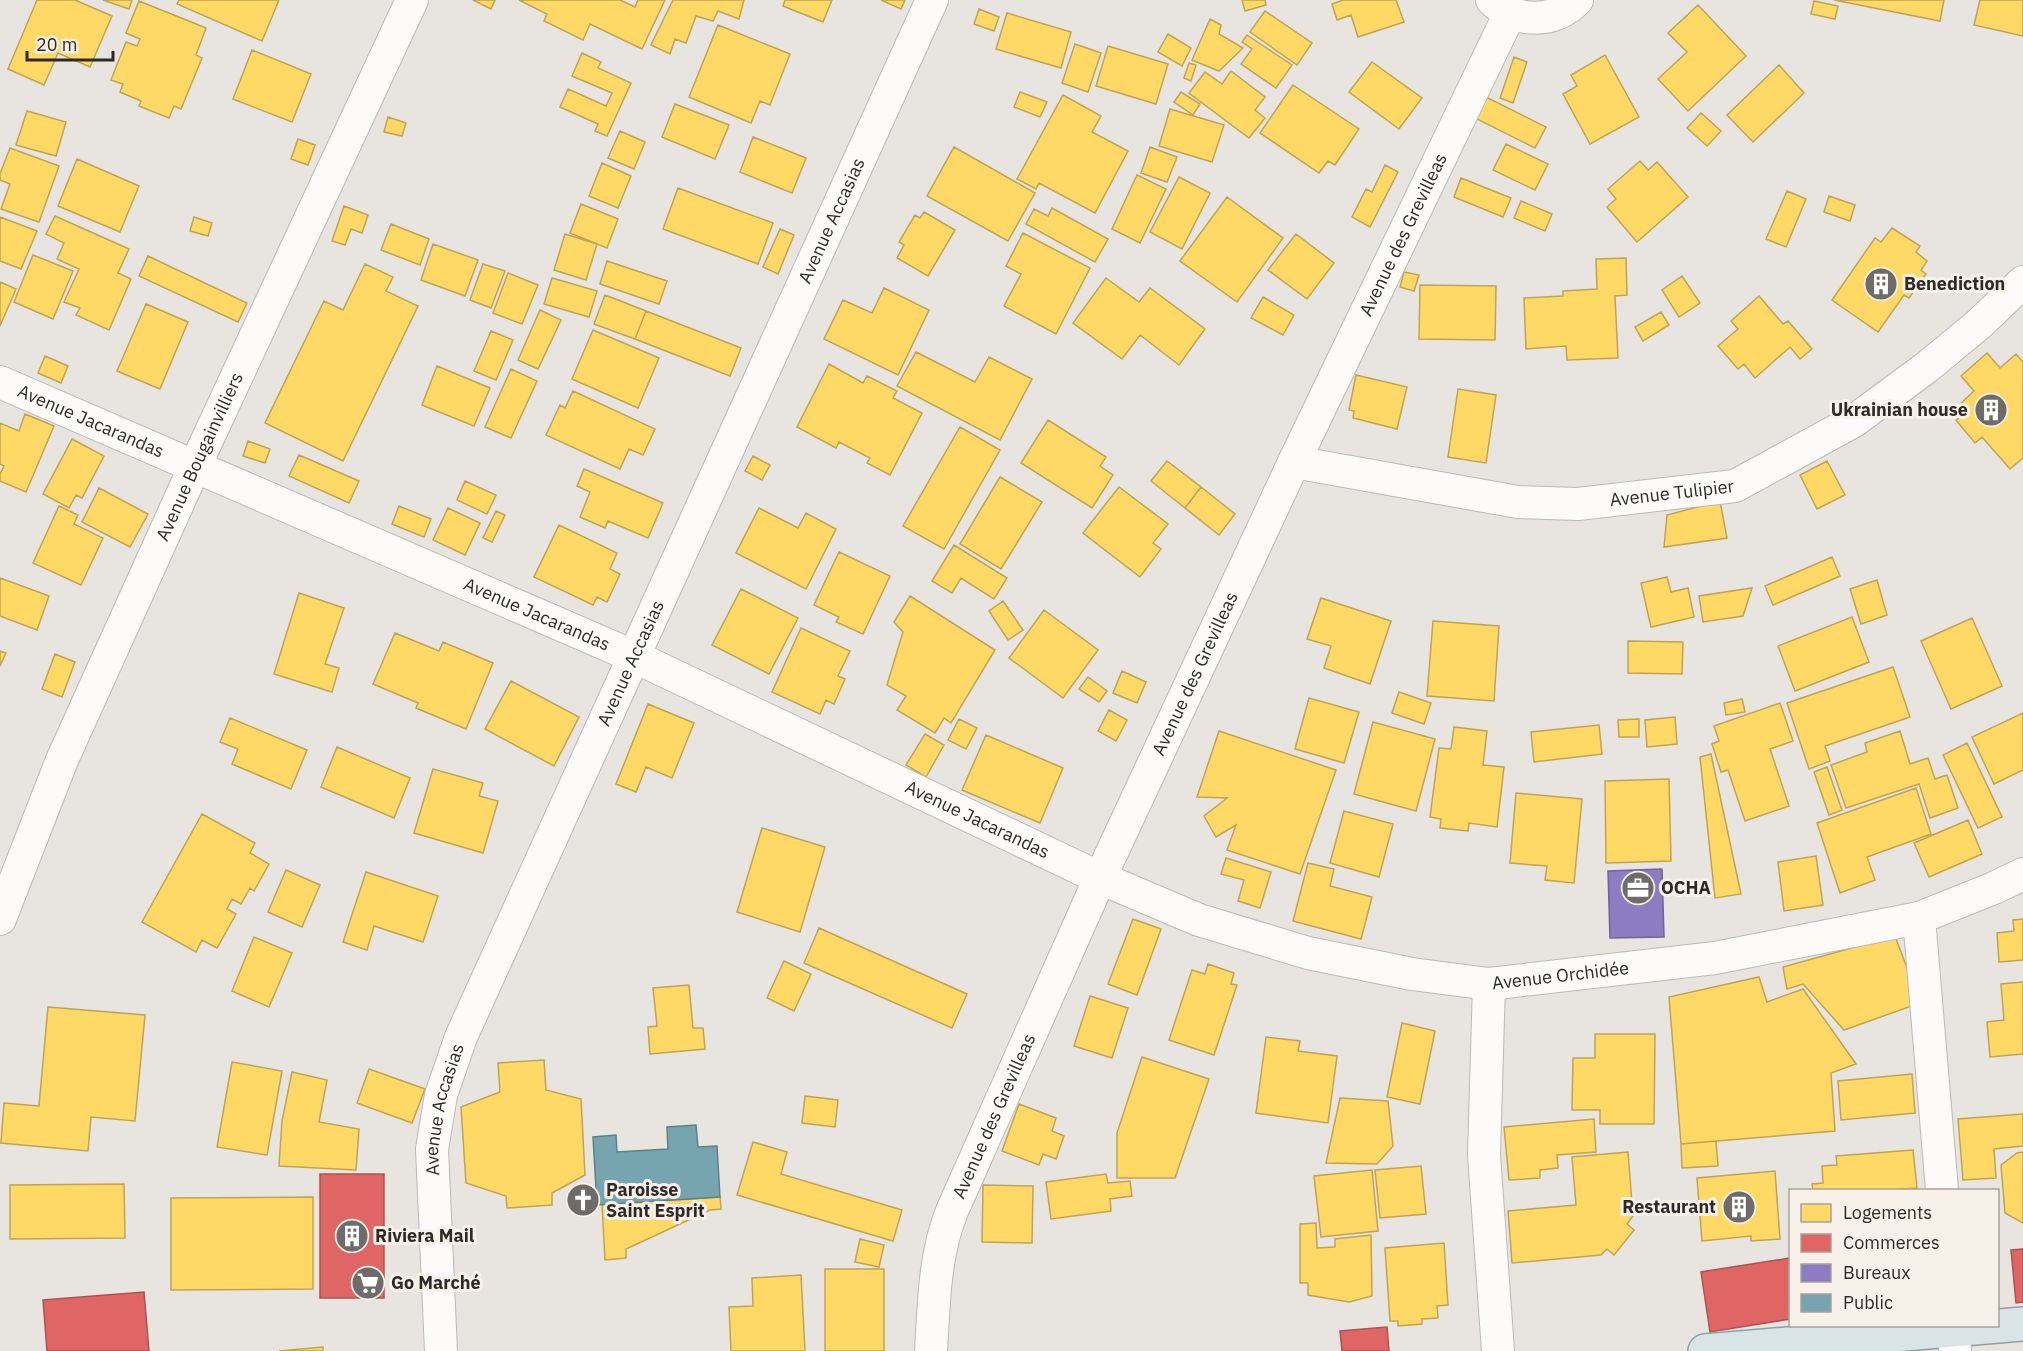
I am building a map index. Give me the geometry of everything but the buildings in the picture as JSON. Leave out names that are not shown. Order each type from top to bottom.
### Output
[{"type":"main road","points":[[1706,1351],[1954,1335],[2023,1324]]},
{"type":"street","name":"Avenue Bougainvilliers","points":[[0,919],[62,760],[195,466],[412,0]]},
{"type":"street","name":"Avenue Accasias","points":[[441,1351],[432,1149],[441,1095],[461,1037],[932,0]]},
{"type":"street","name":"Avenue des Grevilleas","points":[[931,1351],[938,1259],[943,1234],[1101,878],[1294,462],[1501,6],[1530,18],[1551,16],[1570,7],[1577,0]]},
{"type":"street","name":"Avenue Tulipier","points":[[1294,462],[1518,502],[1578,504],[1735,486],[1854,421],[1928,367],[1979,324],[2023,282]]},
{"type":"street","name":"Avenue Jacarandas","points":[[0,382],[633,656],[1101,878]]},
{"type":"street","name":"Avenue Orchidée","points":[[1101,878],[1199,920],[1308,953],[1412,974],[1489,984],[1715,958],[1919,918],[2023,874]]},
{"type":"street","points":[[1919,918],[1942,1189]]},
{"type":"street","points":[[1489,984],[1484,1155],[1498,1351]]},
{"type":"place","name":"Benediction","points":[[1881,284]]},
{"type":"place","name":"Ukrainian house","points":[[1991,410]]},
{"type":"place","name":"OCHA","points":[[1638,888]]},
{"type":"place","name":"Paroisse Saint Esprit","points":[[583,1200]]},
{"type":"place","name":"Restaurant","points":[[1739,1207]]},
{"type":"place","name":"Riviera Mail","points":[[352,1236]]},
{"type":"place","name":"Go Marché","points":[[368,1283]]}]
